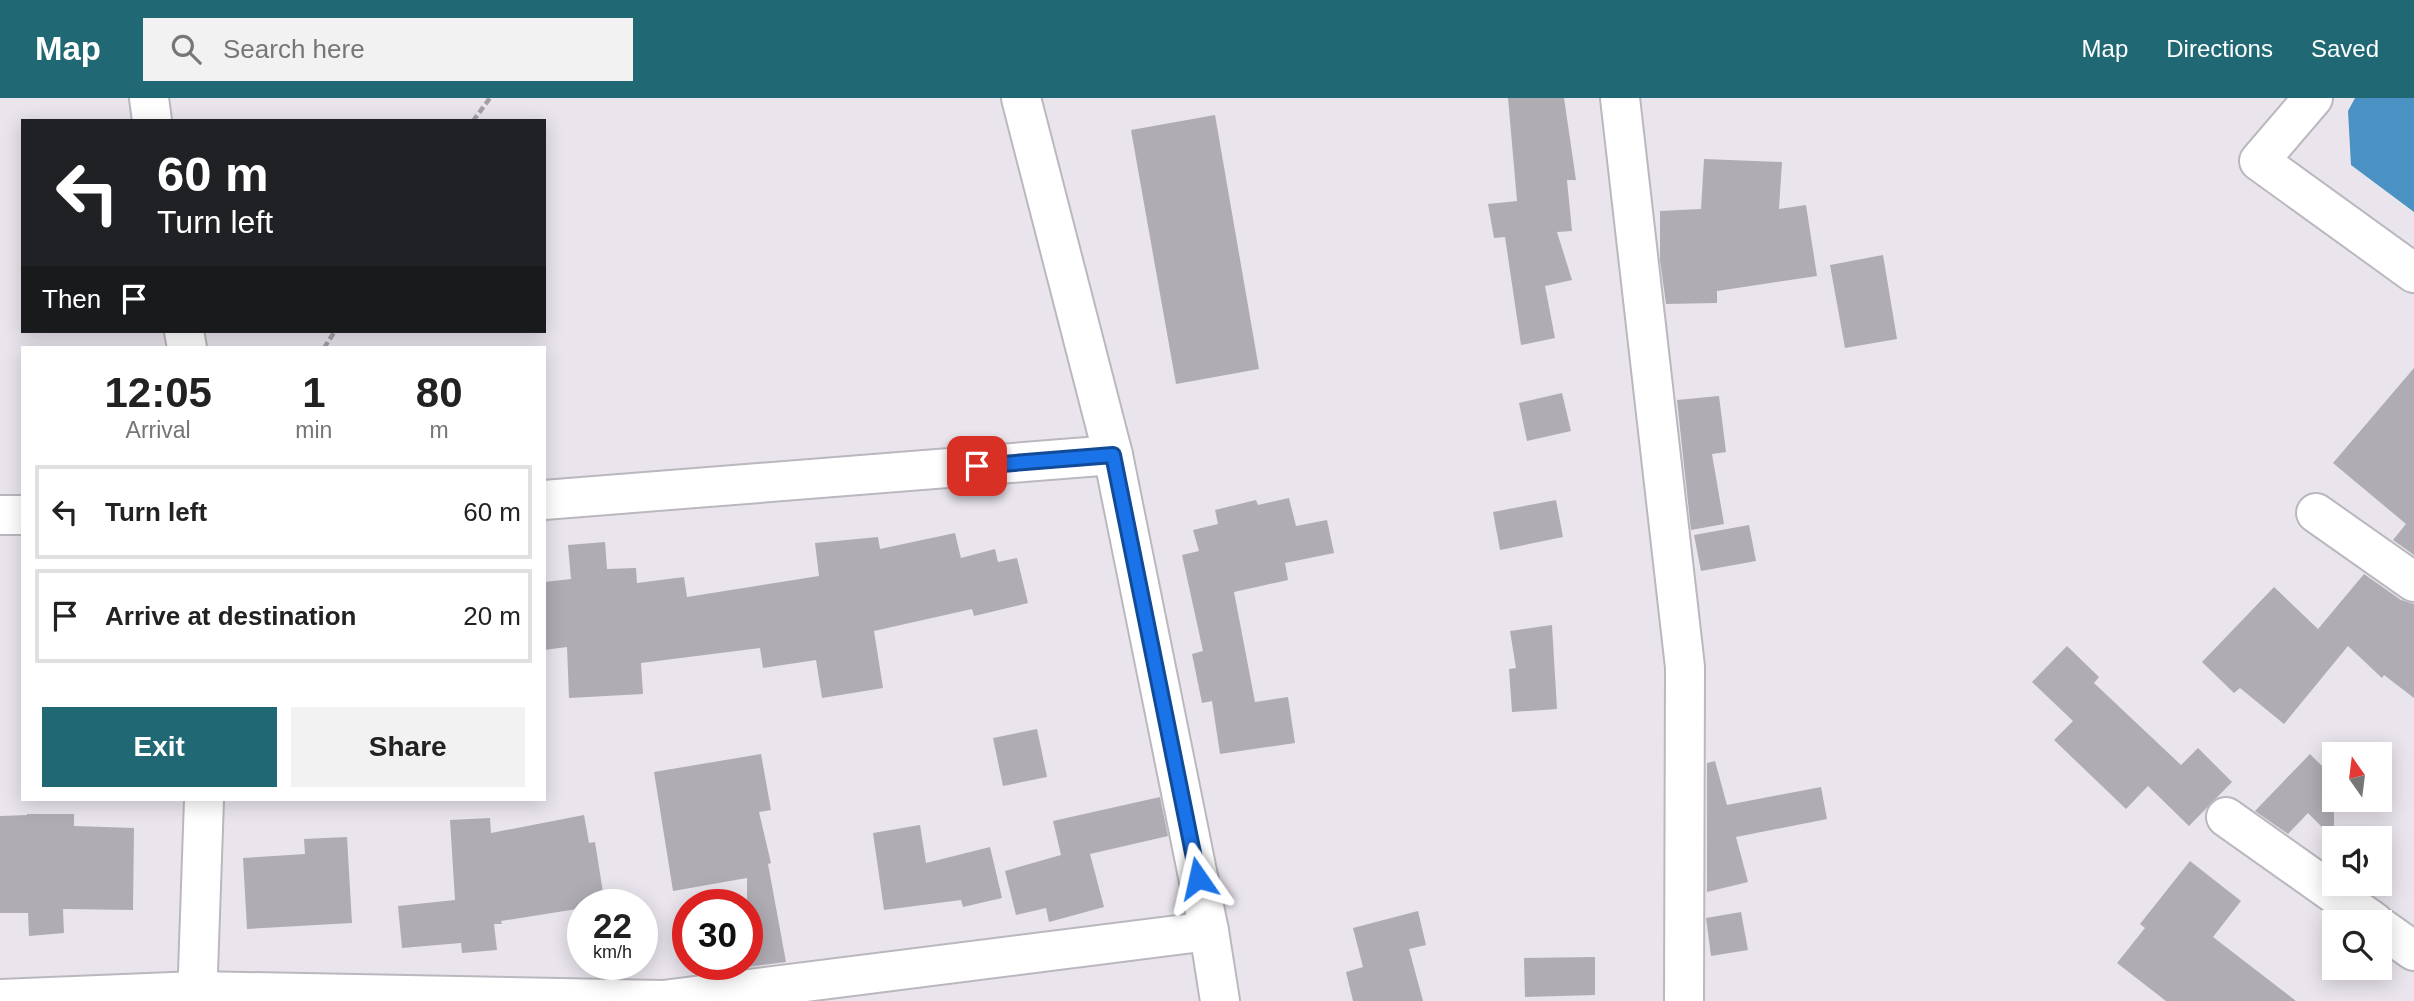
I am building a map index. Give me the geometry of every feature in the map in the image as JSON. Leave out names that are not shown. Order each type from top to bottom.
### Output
[{"type":"street","points":[[149,98],[152,119]]},
{"type":"street","points":[[1021,98],[1113,455],[1209,931],[1220,1001]]},
{"type":"street","points":[[1620,98],[1685,667],[1684,1001]]},
{"type":"street","points":[[2313,98],[2259,161],[2414,273]]},
{"type":"street","points":[[546,499],[1113,455]]},
{"type":"street","points":[[2316,513],[2414,582]]},
{"type":"street","points":[[0,515],[21,515]]},
{"type":"street","points":[[197,996],[204,801]]},
{"type":"street","points":[[2226,817],[2357,910]]},
{"type":"street","points":[[0,999],[197,996],[663,1000],[1209,931]]},
{"type":"street","points":[[2392,935],[2414,951]]},
{"type":"path","points":[[474,119],[490,98]]},
{"type":"water","points":[[2355,98],[2414,98],[2414,212],[2351,165],[2348,111]]},
{"type":"building","points":[[1508,98],[1564,98],[1576,180],[1567,180],[1572,231],[1557,232],[1572,280],[1545,286],[1555,338],[1521,345],[1505,237],[1494,238],[1488,204],[1517,201]]},
{"type":"building","points":[[1215,115],[1259,369],[1176,384],[1131,130]]},
{"type":"building","points":[[1704,159],[1782,162],[1779,209],[1806,205],[1817,276],[1717,291],[1717,303],[1666,304],[1660,260],[1660,211],[1701,209]]},
{"type":"building","points":[[1883,255],[1897,339],[1845,348],[1830,265]]},
{"type":"building","points":[[2414,368],[2414,555],[2393,540],[2406,524],[2333,463]]},
{"type":"building","points":[[1562,393],[1571,431],[1527,441],[1519,403]]},
{"type":"building","points":[[1719,396],[1726,452],[1712,454],[1724,524],[1691,530],[1677,400]]},
{"type":"building","points":[[1289,498],[1296,526],[1327,520],[1334,553],[1285,563],[1288,580],[1234,592],[1255,702],[1288,697],[1295,743],[1220,754],[1212,701],[1202,703],[1192,654],[1203,651],[1182,555],[1199,551],[1193,530],[1218,524],[1215,510],[1256,500],[1258,505]]},
{"type":"building","points":[[1556,500],[1563,537],[1500,550],[1493,512]]},
{"type":"building","points":[[1749,525],[1756,561],[1701,571],[1694,535]]},
{"type":"building","points":[[955,533],[961,558],[995,549],[998,562],[1017,558],[1028,603],[974,616],[972,609],[874,631],[883,688],[822,698],[816,660],[763,668],[760,648],[641,663],[643,694],[569,698],[567,647],[546,650],[546,582],[571,579],[568,545],[605,542],[607,569],[636,568],[637,583],[684,577],[687,597],[819,576],[815,543],[878,537],[880,549]]},
{"type":"building","points":[[2364,574],[2401,600],[2414,604],[2414,698],[2384,675],[2382,678],[2348,646],[2284,724],[2240,688],[2234,693],[2202,662],[2274,587],[2318,629]]},
{"type":"building","points":[[1552,625],[1557,709],[1512,712],[1509,669],[1516,668],[1510,631]]},
{"type":"building","points":[[2067,646],[2099,677],[2094,683],[2181,765],[2198,748],[2232,782],[2189,826],[2148,786],[2126,809],[2054,740],[2073,721],[2032,682]]},
{"type":"building","points":[[1037,729],[1047,777],[1003,786],[993,738]]},
{"type":"building","points":[[761,754],[771,810],[759,812],[771,863],[768,864],[786,962],[763,965],[763,889],[747,889],[747,878],[673,889],[654,772]]},
{"type":"building","points":[[2310,754],[2322,766],[2322,812],[2334,812],[2334,826],[2322,827],[2308,813],[2288,834],[2255,811]]},
{"type":"building","points":[[1715,761],[1727,805],[1821,787],[1827,819],[1736,837],[1748,882],[1707,892],[1707,763]]},
{"type":"building","points":[[1160,797],[1168,836],[1090,854],[1104,907],[1049,922],[1046,908],[1016,915],[1005,871],[1061,855],[1053,821]]},
{"type":"building","points":[[74,814],[74,826],[134,828],[133,910],[63,909],[64,933],[29,936],[28,913],[0,913],[0,816]]},
{"type":"building","points":[[584,815],[589,843],[595,842],[602,889],[567,889],[567,911],[494,924],[497,950],[462,953],[461,943],[402,948],[398,906],[455,900],[450,820],[490,818],[491,833]]},
{"type":"building","points":[[920,825],[926,863],[990,847],[1002,898],[963,907],[961,900],[884,910],[873,833]]},
{"type":"building","points":[[347,837],[352,923],[247,929],[243,858],[305,854],[304,839]]},
{"type":"building","points":[[2190,861],[2241,901],[2213,937],[2296,1001],[2166,1001],[2117,963],[2145,928],[2140,924]]},
{"type":"building","points":[[1418,911],[1426,945],[1409,949],[1423,1001],[1353,1001],[1346,972],[1363,967],[1353,928]]},
{"type":"building","points":[[1741,912],[1748,950],[1711,956],[1706,918]]},
{"type":"building","points":[[1595,957],[1595,995],[1525,997],[1524,958]]},
{"type":"route","points":[[977,466],[1113,455],[1198,878]]}]
